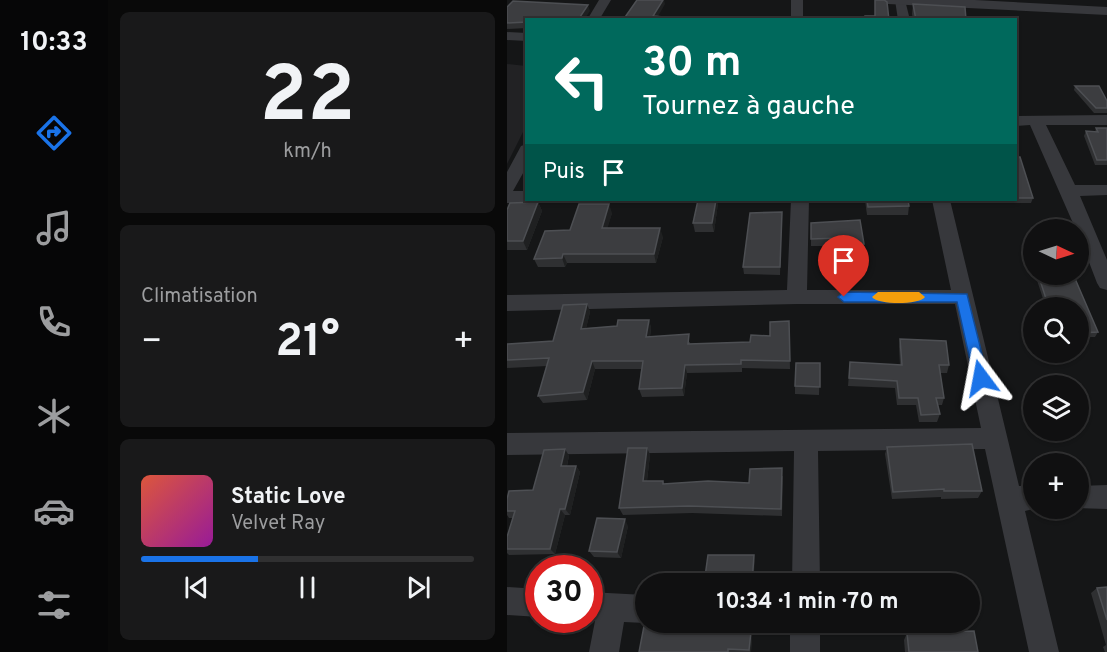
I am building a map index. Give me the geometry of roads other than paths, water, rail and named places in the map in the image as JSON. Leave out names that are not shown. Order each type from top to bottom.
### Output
[{"type":"street","points":[[594,18],[605,0]]},
{"type":"street","points":[[797,0],[797,18]]},
{"type":"street","points":[[888,0],[1055,4],[1107,11]]},
{"type":"street","points":[[900,1],[904,18]]},
{"type":"street","points":[[507,36],[525,37]]},
{"type":"street","points":[[1017,121],[1107,120]]},
{"type":"street","points":[[1036,121],[1069,191],[1107,283]]},
{"type":"street","points":[[507,188],[525,153]]},
{"type":"street","points":[[1069,191],[1107,190]]},
{"type":"street","points":[[507,197],[525,197]]},
{"type":"street","points":[[797,297],[800,201]]},
{"type":"street","points":[[941,201],[995,438],[1021,499],[1044,652]]},
{"type":"street","points":[[507,303],[797,297],[963,297]]},
{"type":"street","points":[[508,447],[995,438]]},
{"type":"street","points":[[806,441],[806,573]]},
{"type":"street","points":[[1089,498],[1107,497]]},
{"type":"street","points":[[507,601],[525,602]]},
{"type":"street","points":[[603,607],[635,609]]},
{"type":"street","points":[[603,633],[604,652]]},
{"type":"street","points":[[805,633],[805,652]]}]
